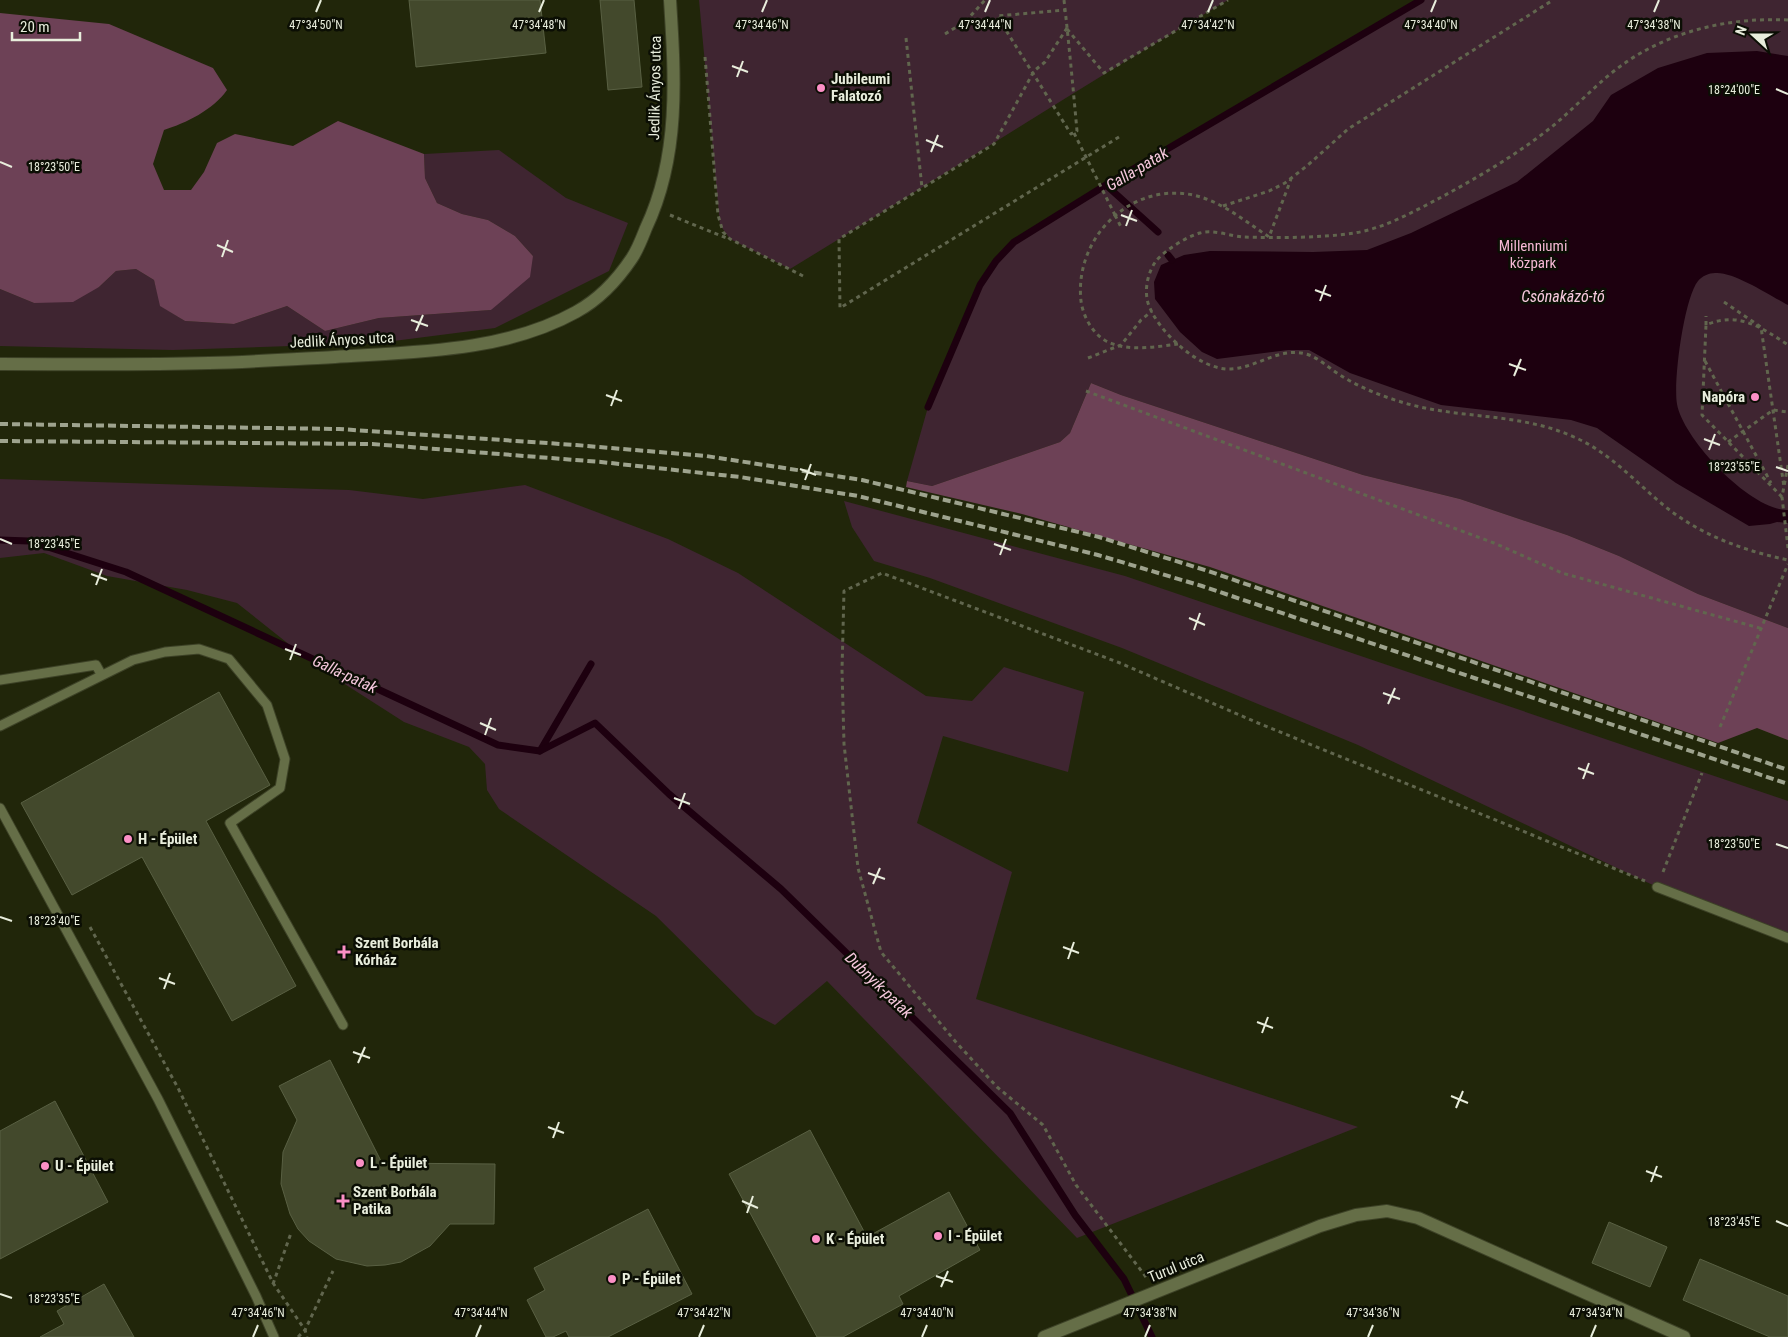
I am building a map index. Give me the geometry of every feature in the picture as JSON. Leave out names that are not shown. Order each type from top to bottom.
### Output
[{"type":"street","name":"Jedlik Ányos utca","points":[[0,364],[210,363],[386,354],[474,346],[537,328],[575,312],[602,294],[632,258],[655,210],[667,168],[673,125],[674,58],[670,0]]},
{"type":"street","name":"Turul utca","points":[[1049,1336],[1320,1226],[1356,1215],[1387,1211],[1418,1218],[1684,1337]]},
{"type":"lane","points":[[0,726],[101,674],[133,660],[165,652],[199,649],[229,659],[267,705],[285,759],[280,788],[230,823],[343,1025]]},
{"type":"lane","points":[[0,680],[96,665],[101,674]]},
{"type":"lane","points":[[0,808],[158,1099],[256,1296],[274,1337]]},
{"type":"lane","points":[[1657,886],[1788,938]]},
{"type":"path","points":[[945,34],[966,20],[986,0]]},
{"type":"path","points":[[1064,0],[1077,131],[1074,133]]},
{"type":"path","points":[[1067,28],[1104,73],[1228,0]]},
{"type":"path","points":[[1222,206],[1277,188],[1291,179],[1348,129],[1553,0]]},
{"type":"path","points":[[1065,10],[997,16],[1034,71],[1071,134],[1074,133],[1121,227]]},
{"type":"path","points":[[1788,20],[1758,19],[1718,23],[1696,29],[1653,46],[1610,74],[1554,125],[1508,159],[1437,199],[1397,218],[1353,234],[1269,237],[1202,232],[1169,250],[1159,258],[1148,278],[1147,299],[1165,332],[1178,344],[1205,362],[1229,370],[1287,353],[1306,354],[1313,356],[1356,384],[1408,404],[1462,414],[1519,419],[1554,429],[1598,450],[1617,463],[1670,509],[1692,525],[1748,551],[1788,560]]},
{"type":"path","points":[[1067,28],[1045,62],[1034,71],[994,144],[839,239],[840,308],[1119,137]]},
{"type":"path","points":[[906,38],[922,188]]},
{"type":"path","points":[[704,58],[718,215],[723,232],[730,239]]},
{"type":"path","points":[[1269,237],[1291,179]]},
{"type":"path","points":[[1178,344],[1144,347],[1122,345],[1106,341],[1094,331],[1085,316],[1080,295],[1082,272],[1088,251],[1100,231],[1115,215],[1129,206],[1159,195],[1191,195],[1222,206],[1269,237]]},
{"type":"path","points":[[655,210],[730,239],[803,276]]},
{"type":"path","points":[[1724,302],[1788,345]]},
{"type":"path","points":[[1088,358],[1122,345],[1141,320],[1152,311]]},
{"type":"path","points":[[1706,316],[1702,415],[1773,488],[1782,500]]},
{"type":"path","points":[[1706,326],[1722,318],[1761,327]]},
{"type":"path","points":[[1761,327],[1784,487]]},
{"type":"path","points":[[1704,360],[1773,488]]},
{"type":"path","points":[[1086,391],[1494,543],[1562,573],[1763,628]]},
{"type":"path","points":[[1728,442],[1773,410],[1788,412]]},
{"type":"path","points":[[1788,465],[1782,500],[1788,548]]},
{"type":"path","points":[[1720,727],[1763,628],[1788,564]]},
{"type":"path","points":[[1158,1291],[1131,1260],[1088,1201],[1043,1125],[997,1087],[955,1041],[881,952],[858,868],[844,744],[842,670],[844,592],[882,573],[1120,663],[1258,723],[1657,886],[1702,773]]},
{"type":"path","points":[[90,927],[178,1088],[273,1283],[305,1330],[307,1337]]},
{"type":"path","points":[[256,1296],[273,1283],[291,1233]]},
{"type":"path","points":[[298,1337],[305,1330],[333,1271]]},
{"type":"green space","points":[[699,0],[1228,0],[790,269],[730,239],[720,225]]},
{"type":"green space","name":"Millenniumi közpark","points":[[1421,0],[1788,0],[1788,628],[1698,594],[1619,556],[1567,535],[1460,499],[1363,475],[1121,395],[1091,383],[1070,433],[1060,442],[932,486],[907,481],[928,407],[980,285],[996,261],[1014,242],[1106,185]]},
{"type":"green space","points":[[499,150],[566,198],[628,223],[609,271],[495,328],[378,343],[173,350],[0,346],[0,289],[34,303],[99,287],[116,271],[136,269],[154,280],[161,306],[185,321],[234,324],[287,306],[325,331],[379,318],[491,310],[533,256],[515,236],[488,220],[462,214],[437,203],[425,178],[424,154]]},
{"type":"green space","points":[[0,479],[349,490],[423,499],[525,485],[668,539],[738,573],[926,696],[972,701],[1004,667],[1084,692],[1068,772],[943,736],[917,823],[1012,872],[976,999],[1358,1127],[1077,1238],[827,981],[775,1025],[756,1015],[656,916],[499,809],[487,790],[485,764],[469,747],[404,722],[315,665],[237,603],[187,590],[107,576],[44,553],[0,558]]},
{"type":"green space","points":[[844,501],[1125,576],[1788,801],[1788,934],[1657,887],[1358,745],[1122,648],[930,578],[874,561],[852,527]]},
{"type":"shaded area","points":[[0,13],[109,24],[213,68],[227,90],[207,110],[181,124],[164,130],[153,164],[164,190],[191,190],[204,172],[217,143],[235,134],[293,146],[338,121],[424,154],[425,178],[437,203],[462,214],[488,220],[515,236],[533,256],[530,277],[491,310],[379,318],[325,331],[287,306],[234,324],[185,321],[160,306],[154,280],[136,269],[116,271],[99,287],[73,302],[34,303],[0,289]]},
{"type":"shaded area","points":[[1091,383],[1121,395],[1363,475],[1460,499],[1567,535],[1619,556],[1698,594],[1788,628],[1788,740],[1757,728],[1718,743],[1210,567],[1022,514],[906,487],[907,481],[932,486],[1060,442],[1070,433]]},
{"type":"water","name":"Csónakázó-tó","points":[[1757,51],[1788,56],[1788,305],[1742,280],[1723,273],[1708,274],[1698,281],[1688,304],[1684,322],[1678,360],[1676,393],[1682,419],[1705,453],[1738,486],[1756,499],[1773,507],[1788,510],[1788,523],[1777,522],[1749,526],[1676,483],[1597,428],[1571,420],[1441,405],[1350,373],[1309,350],[1288,350],[1217,359],[1202,352],[1180,332],[1155,299],[1154,282],[1161,265],[1184,255],[1210,251],[1313,252],[1367,250],[1411,233],[1517,182],[1593,121],[1611,95],[1658,68],[1707,53]]},
{"type":"building","points":[[409,0],[540,0],[546,53],[416,67]]},
{"type":"building","points":[[600,0],[634,0],[642,87],[608,90]]},
{"type":"building","name":"H - Épület","points":[[219,692],[270,785],[206,821],[296,986],[232,1021],[142,857],[72,895],[21,803]]},
{"type":"building","name":"L - Épület","points":[[330,1060],[382,1163],[495,1164],[494,1224],[450,1224],[430,1246],[401,1262],[385,1265],[367,1266],[336,1259],[309,1241],[298,1229],[290,1214],[281,1184],[283,1152],[297,1120],[279,1086]]},
{"type":"building","name":"U - Épület","points":[[55,1101],[108,1202],[0,1259],[0,1131]]},
{"type":"building","name":"K - Épület","points":[[810,1130],[867,1237],[949,1192],[980,1250],[899,1296],[903,1304],[843,1337],[817,1337],[729,1174]]},
{"type":"building","name":"P - Épület","points":[[648,1209],[692,1294],[608,1337],[569,1337],[566,1331],[553,1337],[546,1337],[527,1300],[545,1290],[534,1268]]},
{"type":"building","points":[[1609,1222],[1667,1247],[1650,1287],[1592,1263]]},
{"type":"building","points":[[1700,1259],[1788,1296],[1788,1337],[1770,1337],[1683,1300]]},
{"type":"building","points":[[104,1284],[134,1337],[40,1337],[64,1324],[57,1311]]},
{"type":"waterway","name":"Galla-patak","points":[[928,407],[980,285],[996,261],[1014,242],[1106,185],[1421,0]]},
{"type":"waterway","points":[[1106,185],[1158,232]]},
{"type":"waterway","points":[[1168,255],[1172,260]]},
{"type":"waterway","name":"Galla-patak","points":[[0,540],[29,541],[126,572],[498,745],[540,751],[591,664]]},
{"type":"waterway","name":"Dubnyik-patak","points":[[540,751],[595,723],[669,794],[781,889],[1010,1113],[1075,1215],[1124,1279],[1152,1337]]},
{"type":"railway","points":[[0,424],[339,429],[706,456],[862,480],[1099,537],[1208,571],[1788,770]]},
{"type":"railway","points":[[0,441],[372,444],[601,462],[740,477],[858,496],[1098,555],[1202,586],[1788,784]]},
{"type":"place","name":"Jubileumi Falatozó","points":[[821,88]]},
{"type":"place","name":"Napóra","points":[[1755,397]]},
{"type":"place","name":"H - Épület","points":[[128,839]]},
{"type":"place","name":"Szent Borbála Kórház","points":[[344,952]]},
{"type":"place","name":"L - Épület","points":[[360,1163]]},
{"type":"place","name":"U - Épület","points":[[45,1166]]},
{"type":"place","name":"Szent Borbála Patika","points":[[343,1201]]},
{"type":"place","name":"I - Épület","points":[[938,1236]]},
{"type":"place","name":"K - Épület","points":[[816,1239]]},
{"type":"place","name":"P - Épület","points":[[612,1279]]}]
